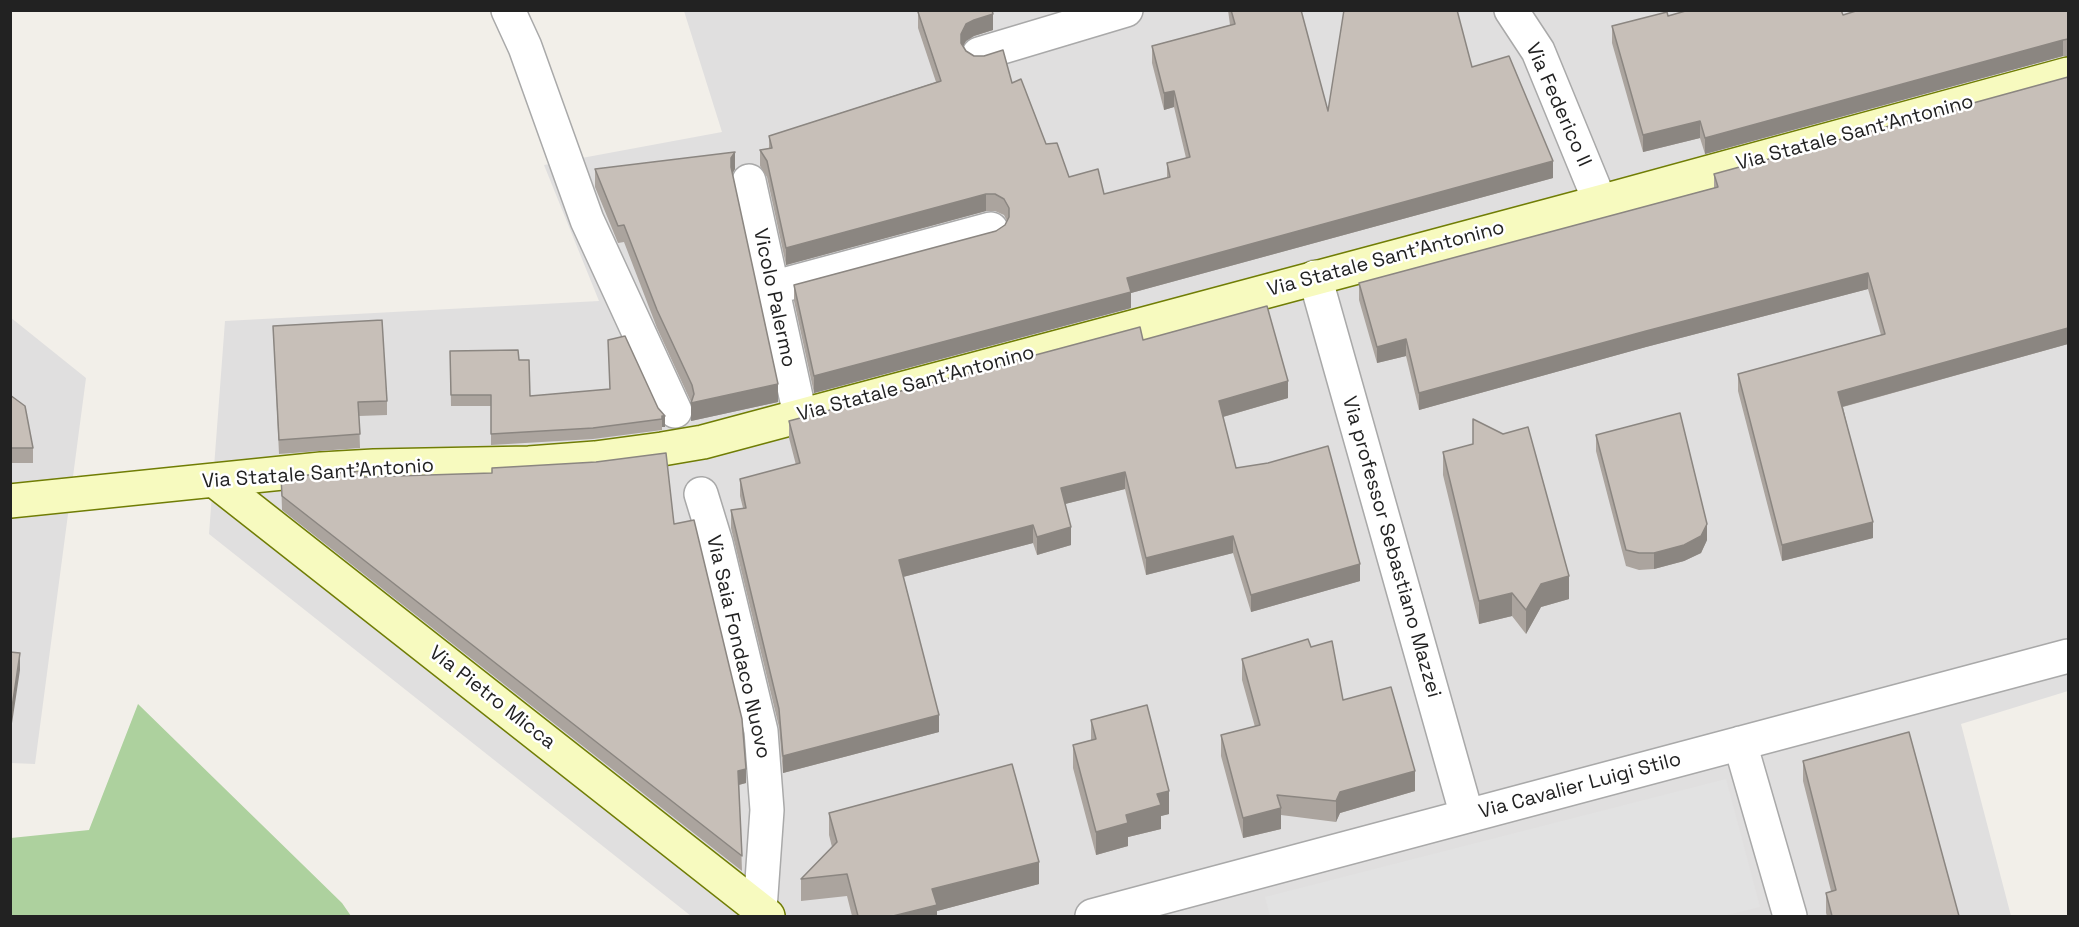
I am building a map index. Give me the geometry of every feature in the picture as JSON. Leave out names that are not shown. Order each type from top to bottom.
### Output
[{"type":"street","points":[[508,10],[525,47],[591,230],[675,411]]},
{"type":"street","points":[[979,54],[1126,10]]},
{"type":"street","name":"Via Federico II","points":[[1510,10],[1538,51],[1600,202]]},
{"type":"street","name":"Via Statale Sant'Antonino","points":[[662,449],[703,442],[2068,74]]},
{"type":"street","name":"Vicolo Palermo","points":[[749,181],[800,415]]},
{"type":"street","points":[[772,288],[991,229]]},
{"type":"street","name":"Via professor Sebastiano Mazzei","points":[[1314,277],[1467,816]]},
{"type":"street","name":"Via Statale Sant'Antonio","points":[[10,501],[374,466],[529,463],[662,449]]},
{"type":"street","name":"Via Pietro Micca","points":[[214,481],[764,913]]},
{"type":"street","name":"Via Saia Fondaco Nuovo","points":[[701,494],[716,543],[760,731],[767,810],[764,913]]},
{"type":"street","name":"Via Cavalier Luigi Stilo","points":[[1092,916],[2068,656]]},
{"type":"street","points":[[1740,743],[1790,916]]},
{"type":"shaded area","points":[[684,11],[2068,11],[2068,691],[1961,724],[2011,916],[691,916],[209,534],[225,321],[599,301],[544,165],[722,132]]},
{"type":"shaded area","points":[[10,317],[86,378],[35,764],[11,763]]},
{"type":"shaded area","points":[[1726,779],[1760,907],[1723,916],[1270,916],[1265,897]]},
{"type":"green space","points":[[138,704],[342,903],[351,916],[11,916],[11,838],[89,830]]},
{"type":"building","points":[[921,10],[992,10],[993,14],[966,24],[961,34],[961,43],[966,51],[974,56],[984,56],[1003,50],[1012,83],[1021,79],[1046,144],[1057,143],[1069,177],[1098,169],[1104,194],[1170,177],[1167,163],[1190,157],[1174,91],[1164,93],[1152,46],[1235,24],[1231,10],[1301,10],[1328,111],[1344,10],[1457,10],[1472,67],[1509,56],[1553,161],[1127,278],[1131,292],[814,376],[794,285],[996,231],[1005,225],[1009,217],[1009,208],[1004,199],[995,194],[986,194],[786,248],[767,161],[760,150],[772,148],[769,136],[941,81],[918,12]]},
{"type":"building","points":[[1689,10],[1841,10],[1843,15],[1859,10],[2068,10],[2068,39],[1705,138],[1700,121],[1643,135],[1612,26],[1667,12],[1668,16]]},
{"type":"building","points":[[2068,77],[2068,328],[1838,392],[1873,522],[1782,545],[1738,374],[1885,334],[1868,273],[1419,393],[1406,339],[1377,347],[1359,283],[1718,187],[1714,174]]},
{"type":"building","points":[[735,152],[731,158],[731,167],[778,384],[691,403],[694,394],[692,385],[657,310],[624,225],[618,226],[595,169]]},
{"type":"building","points":[[1267,306],[1288,381],[1219,401],[1236,468],[1268,463],[1328,446],[1360,564],[1251,595],[1233,536],[1146,558],[1125,472],[1061,488],[1071,527],[1037,537],[1033,525],[899,560],[939,715],[783,756],[779,709],[731,510],[746,508],[740,479],[800,463],[789,421],[1140,327],[1143,340]]},
{"type":"building","points":[[382,320],[387,401],[358,402],[360,434],[279,440],[273,326]]},
{"type":"building","points":[[625,336],[658,408],[665,416],[662,416],[662,419],[593,428],[491,434],[491,395],[451,395],[450,351],[518,350],[519,360],[529,360],[530,396],[610,389],[608,340]]},
{"type":"building","points":[[10,395],[25,406],[33,448],[10,448]]},
{"type":"building","points":[[1680,413],[1707,524],[1701,536],[1684,545],[1654,553],[1626,550],[1596,435]]},
{"type":"building","points":[[1473,419],[1503,434],[1528,427],[1569,576],[1541,584],[1526,610],[1512,593],[1479,601],[1443,452],[1473,444]]},
{"type":"building","points":[[666,453],[674,524],[694,520],[742,719],[746,769],[738,771],[742,856],[282,496],[281,477],[363,471],[364,477],[492,473],[492,468],[596,462]]},
{"type":"building","points":[[1308,639],[1311,647],[1332,641],[1343,700],[1391,687],[1415,771],[1340,792],[1336,801],[1277,795],[1281,808],[1243,818],[1221,735],[1260,725],[1242,659]]},
{"type":"building","points":[[10,652],[20,653],[11,714],[10,714]]},
{"type":"building","points":[[1147,705],[1169,791],[1157,794],[1161,805],[1126,815],[1128,823],[1096,832],[1073,745],[1096,739],[1091,720]]},
{"type":"building","points":[[1909,732],[1959,916],[1832,916],[1826,893],[1836,890],[1803,761]]},
{"type":"building","points":[[1012,764],[1039,862],[932,889],[937,905],[893,916],[858,916],[847,874],[801,879],[837,842],[829,813]]}]
